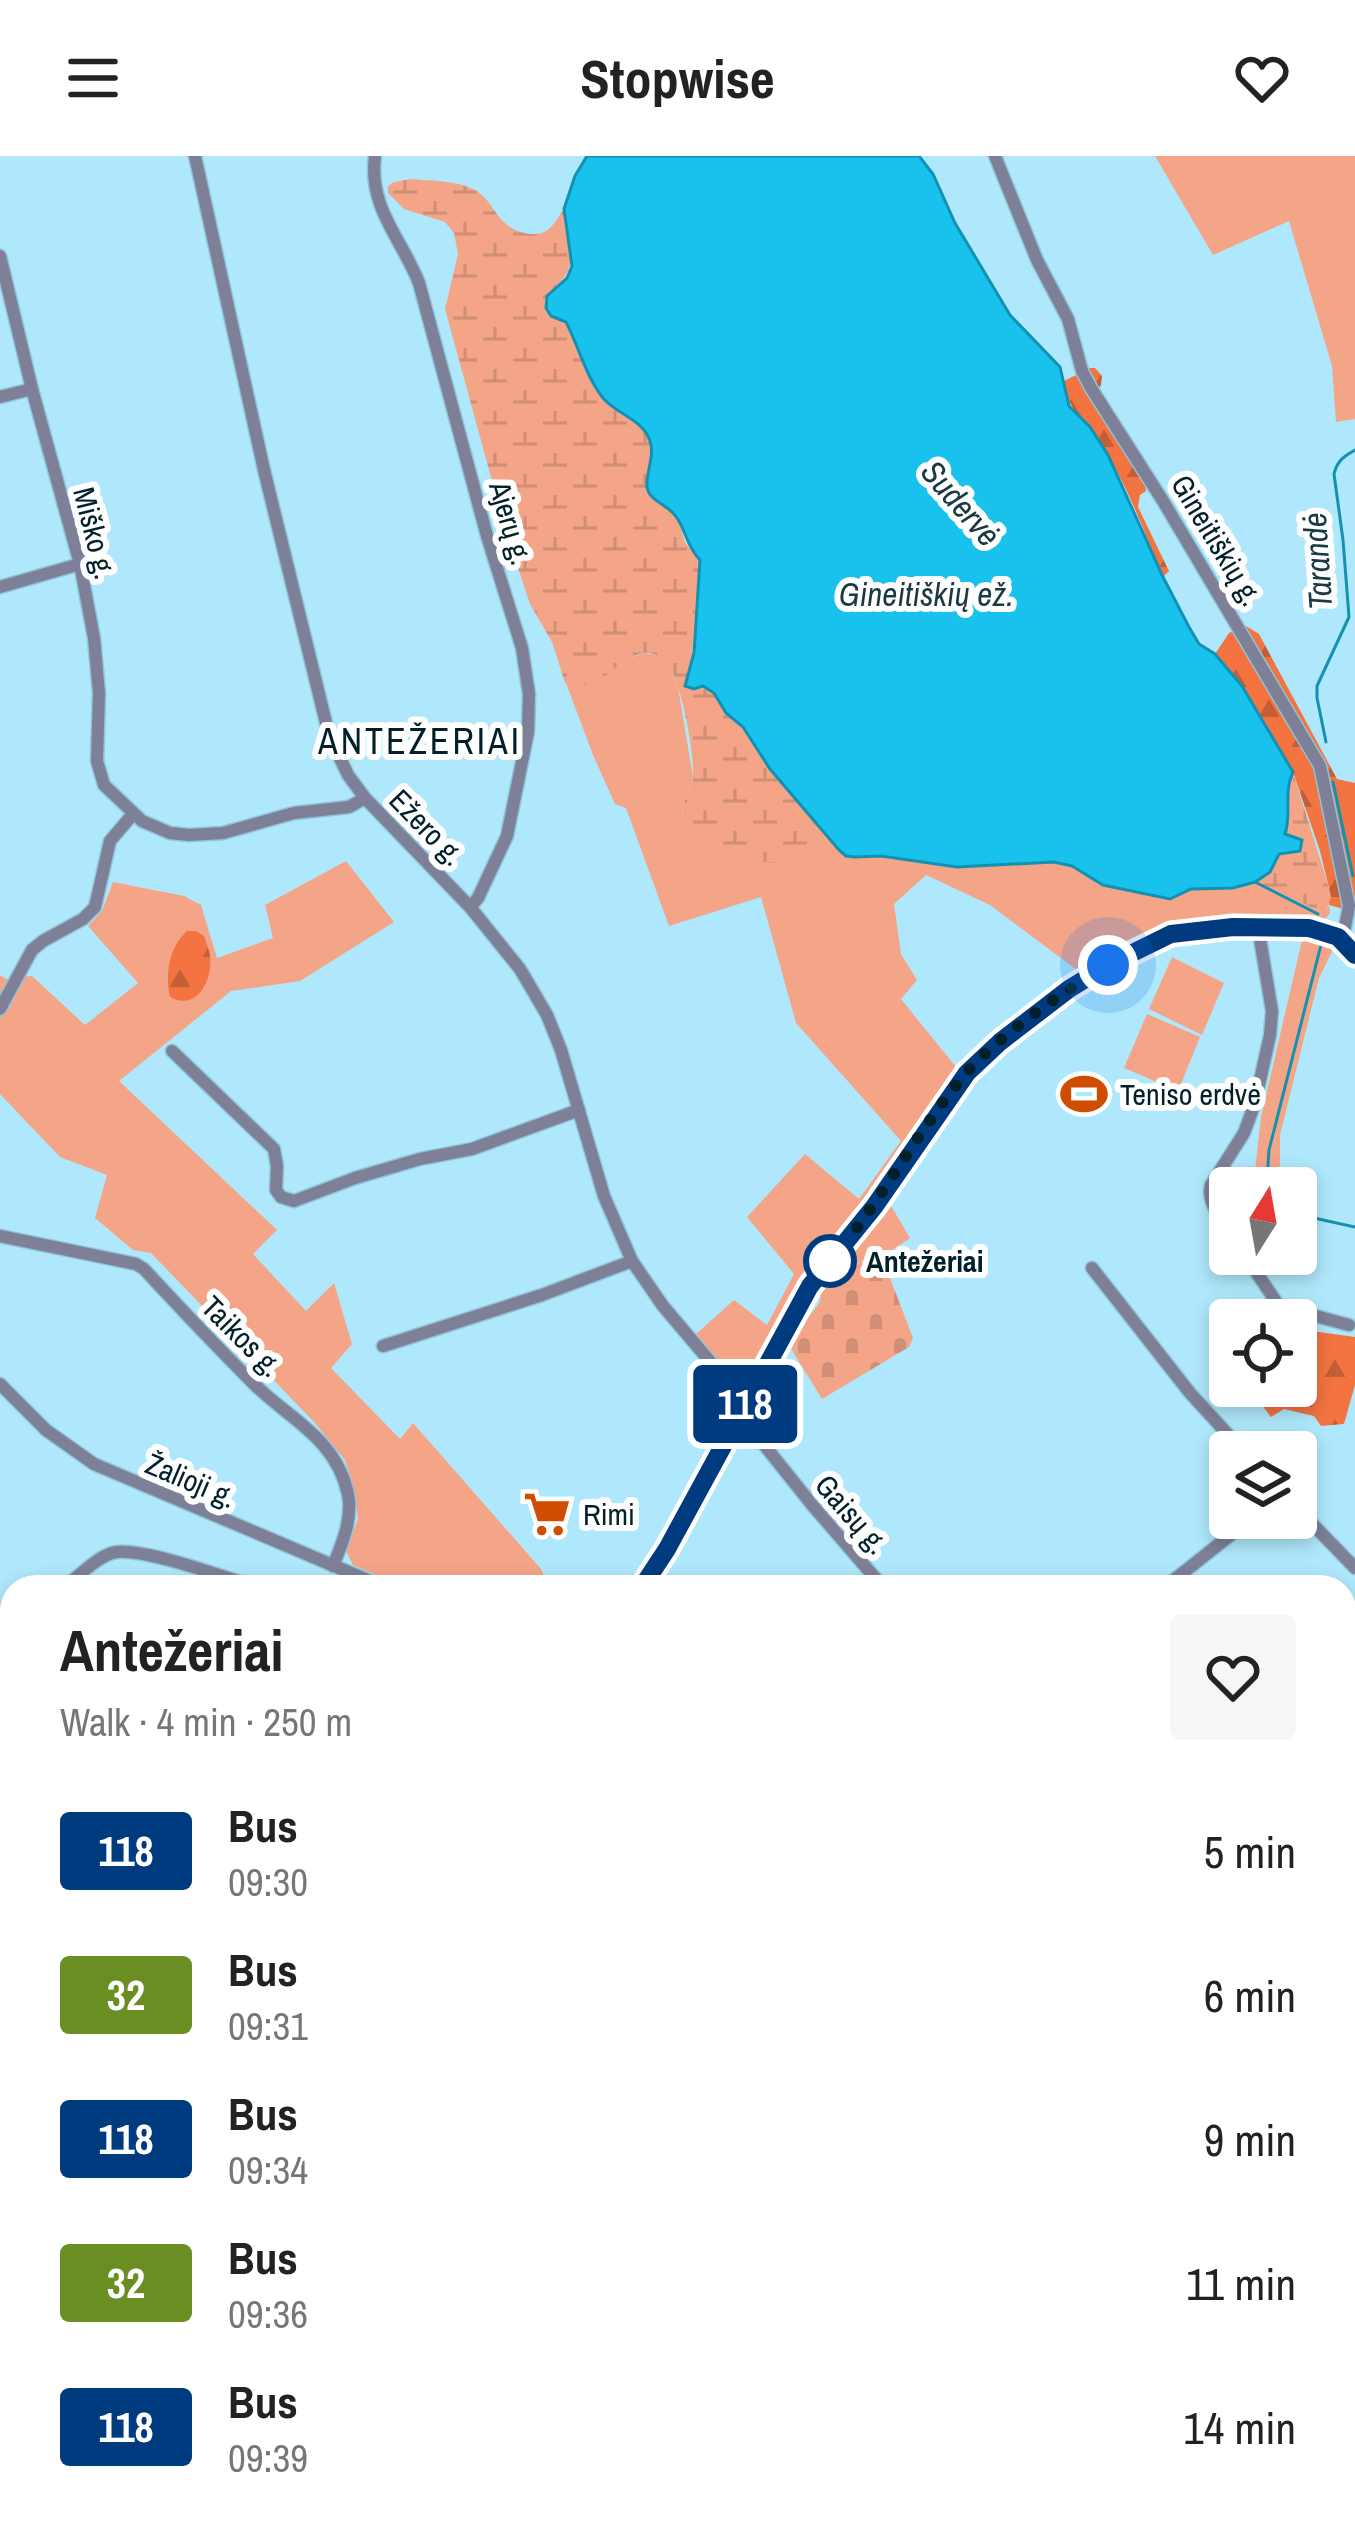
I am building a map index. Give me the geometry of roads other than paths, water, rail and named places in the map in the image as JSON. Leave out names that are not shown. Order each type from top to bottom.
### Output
[{"type":"street","name":"Ežero g.","points":[[195,156],[329,735],[365,798],[470,907],[520,970],[561,1050],[604,1196],[632,1261],[724,1378],[750,1394]]},
{"type":"street","name":"Ajerų g.","points":[[375,156],[376,193],[386,223],[419,283],[522,648],[529,694],[528,732],[507,836],[470,907]]},
{"type":"street","name":"Gineitiškių g.","points":[[994,156],[1037,260],[1068,319],[1091,388],[1320,766],[1349,906],[1338,937]]},
{"type":"street","name":"Miško g.","points":[[0,256],[80,564],[99,693],[99,775],[133,814]]},
{"type":"street","points":[[0,397],[32,389]]},
{"type":"street","points":[[0,587],[80,564]]},
{"type":"street","points":[[0,1009],[32,950],[95,907],[110,842],[133,814],[154,828],[206,836],[294,813],[349,807],[365,798]]},
{"type":"street","points":[[1222,1167],[1244,1133],[1255,1103],[1270,1035],[1272,1011],[1258,927]]},
{"type":"street","points":[[650,1575],[810,1286],[874,1207],[974,1065],[1069,989],[1171,934],[1309,928],[1338,937],[1355,956]]},
{"type":"street","points":[[172,1052],[274,1149],[276,1190],[294,1202],[355,1178],[472,1149],[579,1110]]},
{"type":"street","name":"Taikos g.","points":[[0,1236],[127,1261],[144,1269],[261,1391],[315,1434],[348,1492],[347,1527],[333,1566]]},
{"type":"street","points":[[383,1346],[632,1261]]},
{"type":"street","points":[[1092,1268],[1225,1431]]},
{"type":"street","points":[[1259,1275],[1280,1306],[1349,1325]]},
{"type":"street","name":"Žalioji g.","points":[[0,1384],[46,1430],[94,1464],[355,1575]]},
{"type":"street","name":"Gaisų g.","points":[[737,1419],[753,1431],[873,1575]]},
{"type":"street","points":[[1317,1529],[1355,1568]]},
{"type":"street","points":[[1180,1575],[1226,1539]]},
{"type":"street","points":[[81,1575],[109,1553],[122,1551],[216,1575]]},
{"type":"water","name":"Gineitiškių ež.","points":[[587,156],[919,156],[1010,315],[1060,367],[1069,406],[1108,455],[1199,644],[1215,654],[1242,686],[1293,772],[1285,834],[1302,840],[1300,851],[1279,854],[1270,872],[1255,882],[1191,889],[1170,899],[1103,885],[1072,866],[1054,862],[957,867],[846,856],[839,850],[714,693],[703,686],[685,686],[694,653],[700,560],[677,518],[648,491],[652,452],[647,433],[603,398],[566,322],[551,316],[546,308],[547,296],[567,278],[572,266],[564,209]]},
{"type":"waterway","name":"Tarandė","points":[[1326,742],[1317,686],[1349,617],[1334,474],[1342,459],[1355,450]]},
{"type":"waterway","name":"Tarandė","points":[[1333,782],[1353,876]]},
{"type":"waterway","name":"Sudervė","points":[[1255,882],[1318,914]]},
{"type":"waterway","name":"Sudervė","points":[[1268,1167],[1322,941]]},
{"type":"waterway","name":"Sudervė","points":[[1317,1219],[1355,1227]]},
{"type":"place","name":"Teniso erdvė","points":[[1084,1094]]},
{"type":"place","name":"Antežeriai","points":[[830,1261]]},
{"type":"place","name":"Rimi","points":[[547,1514]]},
{"type":"district","name":"ANTEŽERIAI","points":[[420,741]]}]
